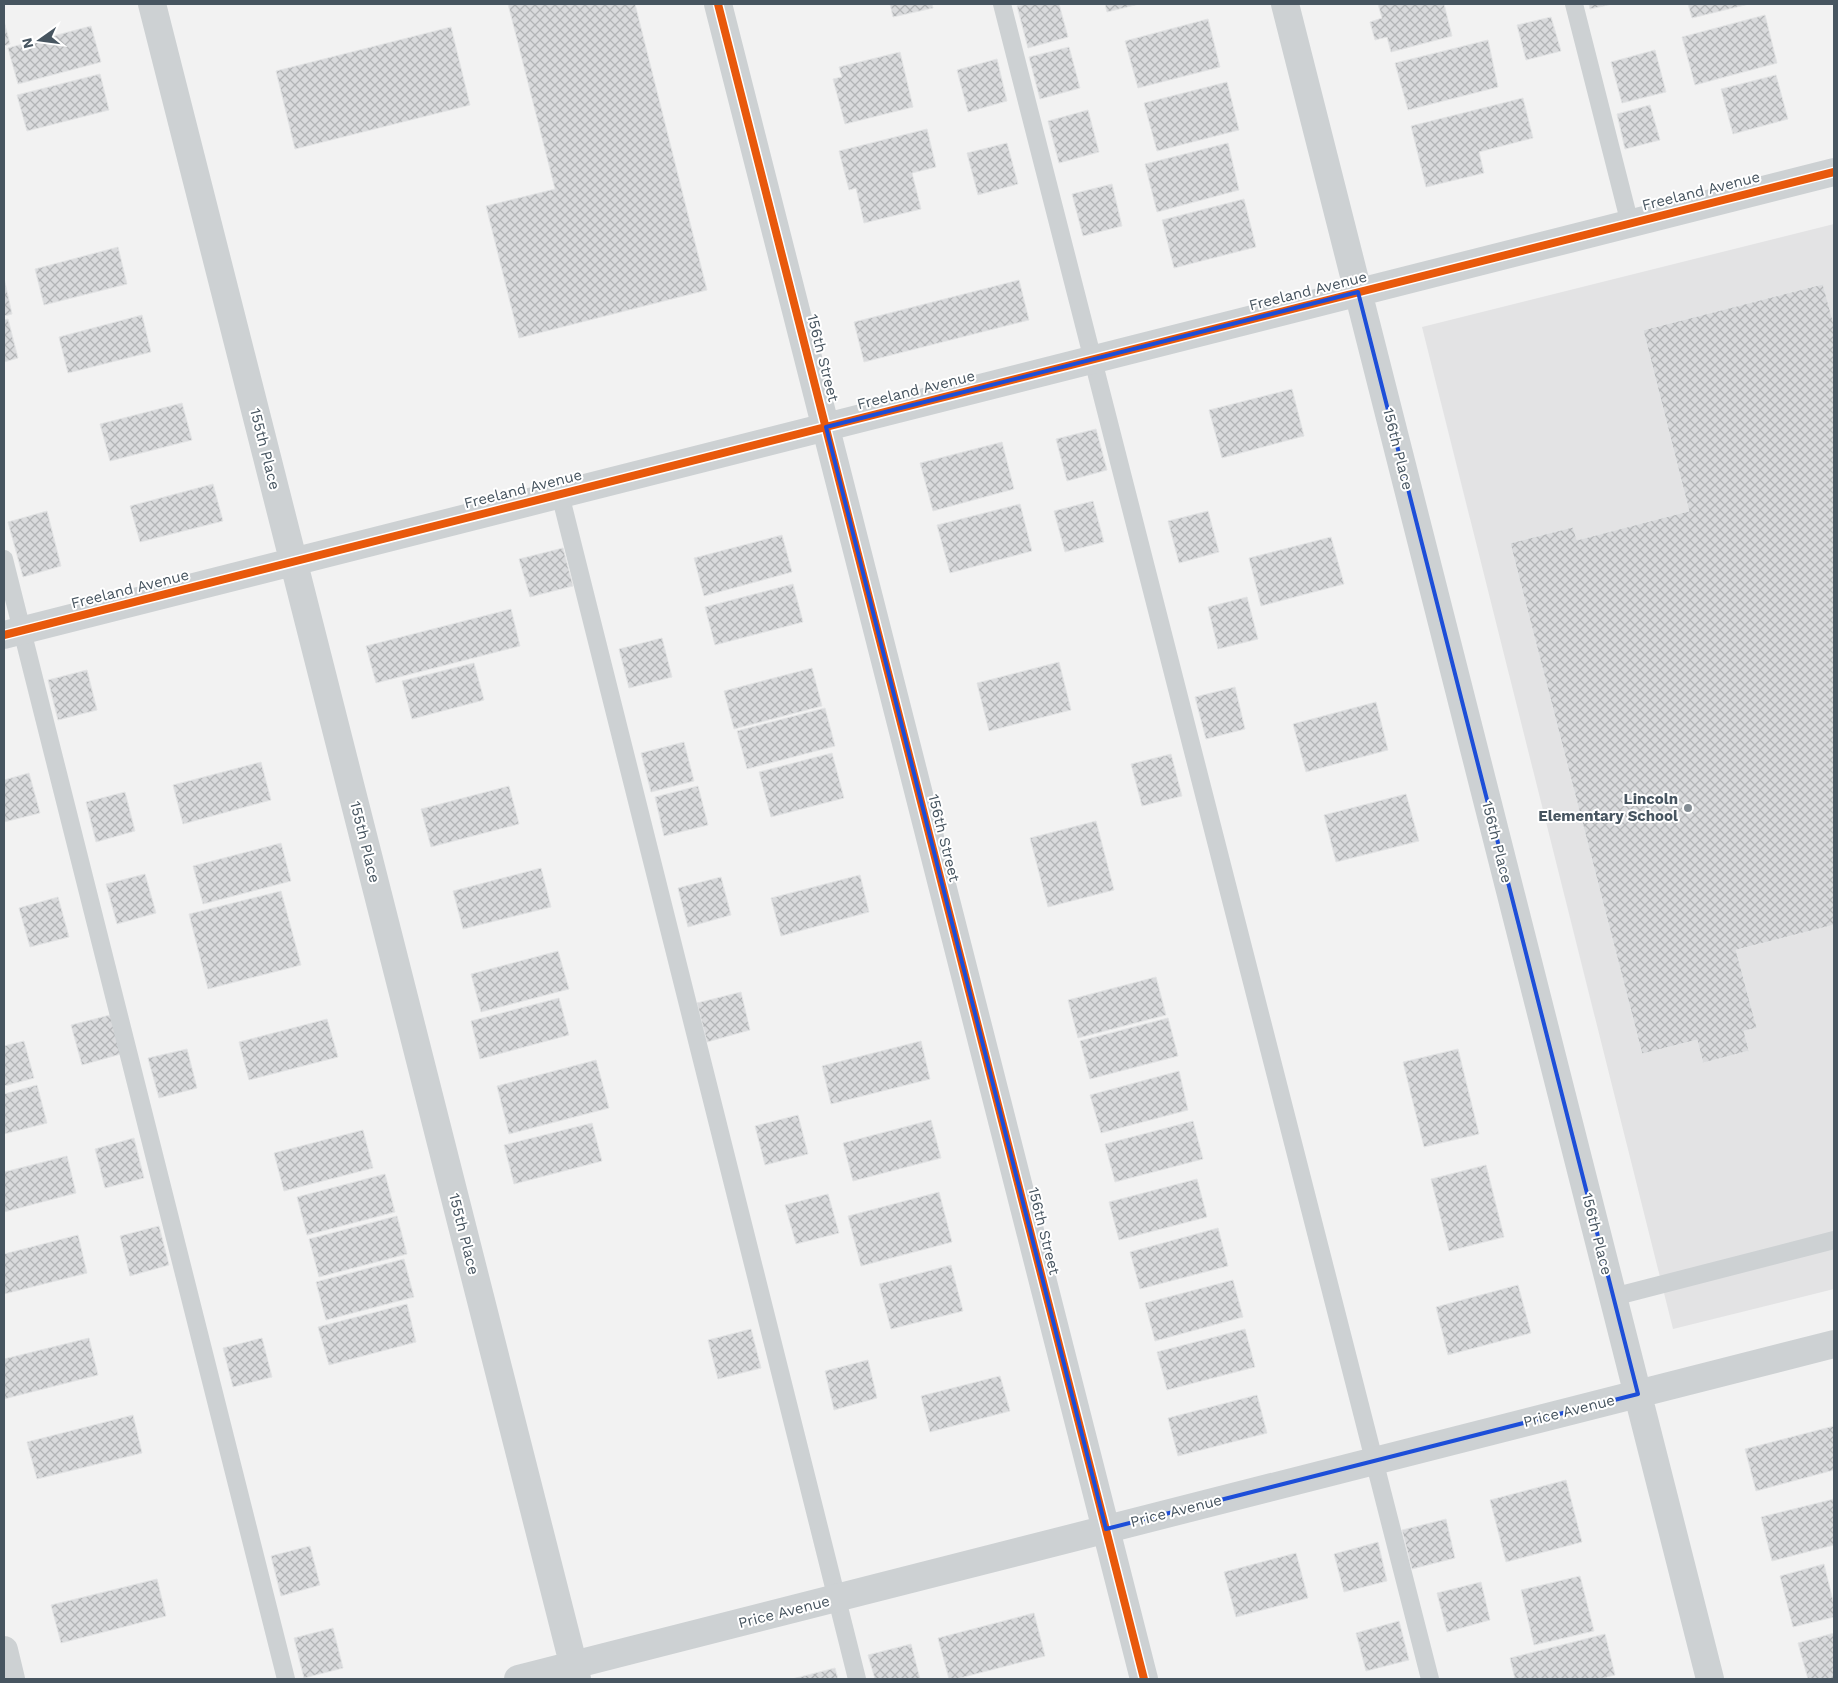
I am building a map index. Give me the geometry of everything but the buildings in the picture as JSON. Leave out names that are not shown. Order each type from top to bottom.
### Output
[{"type":"street","name":"155th Place","points":[[152,4],[576,1672]]},
{"type":"street","name":"156th Street","points":[[718,4],[1144,1679]]},
{"type":"street","name":"156th Place","points":[[1285,4],[1710,1679]]},
{"type":"street","name":"Freeland Avenue","points":[[13,633],[1834,172]]},
{"type":"street","name":"Price Avenue","points":[[518,1679],[576,1672],[837,1598],[1834,1344]]},
{"type":"street","points":[[4,1650],[11,1679]]},
{"type":"lane","points":[[1002,4],[1430,1679]]},
{"type":"lane","points":[[1574,4],[1630,224]]},
{"type":"lane","points":[[560,494],[857,1679]]},
{"type":"lane","points":[[4,559],[13,633],[286,1679]]},
{"type":"lane","points":[[1613,1296],[1834,1240]]},
{"type":"highlighted area","points":[[1358,292],[1638,1394],[1106,1529],[826,427]]},
{"type":"shaded area","name":"Lincoln Elementary School","points":[[1834,224],[1834,1289],[1673,1329],[1422,327]]},
{"type":"cycle path","points":[[718,4],[1144,1679]]},
{"type":"cycle path","points":[[4,635],[1834,172]]},
{"type":"place","name":"Lincoln Elementary School","points":[[1688,808]]}]
